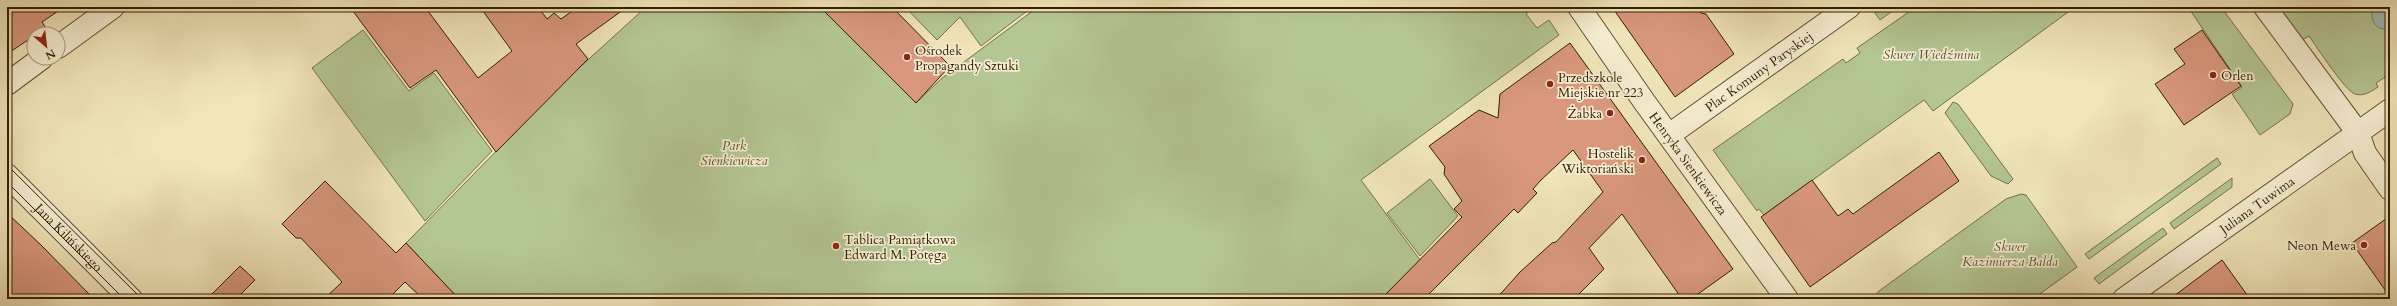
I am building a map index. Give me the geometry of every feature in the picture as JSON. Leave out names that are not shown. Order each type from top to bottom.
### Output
[{"type":"street","points":[[66,41],[114,7]]},
{"type":"street","name":"Henryka Sienkiewicza","points":[[1579,7],[1668,135],[1787,299]]},
{"type":"street","name":"Plac Komuny Paryskiej","points":[[1668,135],[1849,7]]},
{"type":"street","points":[[2265,7],[2358,133],[2365,153],[2390,189]]},
{"type":"street","points":[[7,84],[31,66]]},
{"type":"street","name":"Juliana Tuwima","points":[[2124,299],[2390,110]]},
{"type":"street","name":"Jana Kilińskiego","points":[[7,176],[131,299]]},
{"type":"green space","name":"Park Sienkiewicza","points":[[646,7],[820,7],[916,103],[941,79],[1038,7],[1534,7],[1526,14],[1537,28],[1549,20],[1559,35],[1361,180],[1420,260],[1381,299],[459,299],[406,243],[568,78]]},
{"type":"green space","points":[[905,7],[1031,8],[981,46],[960,17],[937,40]]},
{"type":"green space","points":[[1871,7],[1898,7],[1880,20]]},
{"type":"green space","name":"Skwer Wiedźmina","points":[[1916,7],[2075,7],[1933,111],[1924,100],[1764,215],[1759,209],[1757,211],[1713,150],[1843,59],[1846,63],[1860,53],[1857,48]]},
{"type":"green space","points":[[2188,7],[2221,7],[2293,104],[2290,114],[2260,135],[2232,94],[2242,87]]},
{"type":"green space","points":[[2275,7],[2390,7],[2390,74],[2376,83],[2378,87],[2373,90],[2364,94],[2355,94],[2350,91],[2338,77],[2309,36],[2300,41]]},
{"type":"green space","points":[[363,30],[409,91],[434,73],[492,151],[425,221],[312,68]]},
{"type":"green space","points":[[1953,102],[1958,104],[2013,179],[2008,184],[1991,176],[1945,113]]},
{"type":"green space","points":[[2217,158],[2221,164],[2089,259],[2085,254]]},
{"type":"green space","points":[[2232,178],[2232,187],[2174,229],[2170,223]]},
{"type":"green space","points":[[1430,179],[1458,216],[1420,256],[1387,213]]},
{"type":"green space","name":"Skwer Kazimierza Balda","points":[[2021,194],[2026,195],[2077,267],[2033,299],[1872,299],[1879,291],[2006,199]]},
{"type":"green space","points":[[2163,228],[2167,234],[2099,284],[2094,278]]},
{"type":"water","points":[[2374,7],[2390,7],[2390,29],[2381,28],[2374,24],[2372,12]]},
{"type":"building","points":[[7,7],[64,7],[42,22],[45,26],[26,26],[26,41],[7,54]]},
{"type":"building","points":[[350,7],[425,7],[478,78],[512,51],[480,7],[538,7],[547,19],[554,13],[561,19],[578,7],[627,7],[576,44],[588,59],[496,152],[436,70],[410,88]]},
{"type":"building","name":"Ośrodek Propagandy Sztuki","points":[[820,7],[892,7],[950,66],[916,103]]},
{"type":"building","points":[[1612,7],[1696,7],[1701,13],[1706,14],[1734,54],[1675,97]]},
{"type":"building","points":[[2202,30],[2241,86],[2184,125],[2155,84],[2185,64],[2174,49]]},
{"type":"building","points":[[1570,43],[1733,269],[1691,299],[1682,299],[1622,214],[1589,248],[1604,269],[1574,299],[1496,299],[1520,272],[1552,243],[1556,242],[1603,192],[1573,150],[1533,189],[1537,193],[1518,213],[1514,209],[1424,299],[1381,299],[1462,217],[1454,209],[1462,201],[1444,174],[1445,167],[1429,146],[1479,110],[1498,118],[1500,94]]},
{"type":"building","points":[[1939,152],[1959,181],[1810,287],[1761,217],[1812,180],[1838,216],[1848,209],[1853,214]]},
{"type":"building","points":[[325,181],[396,253],[406,243],[459,299],[423,299],[405,282],[388,299],[324,299],[342,282],[301,238],[296,238],[282,224]]},
{"type":"building","points":[[7,213],[94,299],[14,299],[7,292]]},
{"type":"building","points":[[2390,216],[2390,297],[2352,243]]},
{"type":"building","points":[[2222,260],[2250,299],[2170,299]]},
{"type":"building","points":[[240,266],[255,280],[236,299],[207,299]]},
{"type":"tram line","points":[[7,165],[142,299]]},
{"type":"tram line","points":[[7,182],[124,299]]},
{"type":"place","name":"Ośrodek Propagandy Sztuki","points":[[907,57]]},
{"type":"place","name":"Orlen","points":[[2213,75]]},
{"type":"place","name":"Przedszkole Miejskie nr 223","points":[[1550,84]]},
{"type":"place","name":"Żabka","points":[[1610,113]]},
{"type":"place","name":"Hostelik Wiktoriański","points":[[1642,160]]},
{"type":"place","name":"Neon Mewa","points":[[2364,245]]},
{"type":"place","name":"Tablica Pamiątkowa Edward M. Potęga","points":[[836,246]]}]
